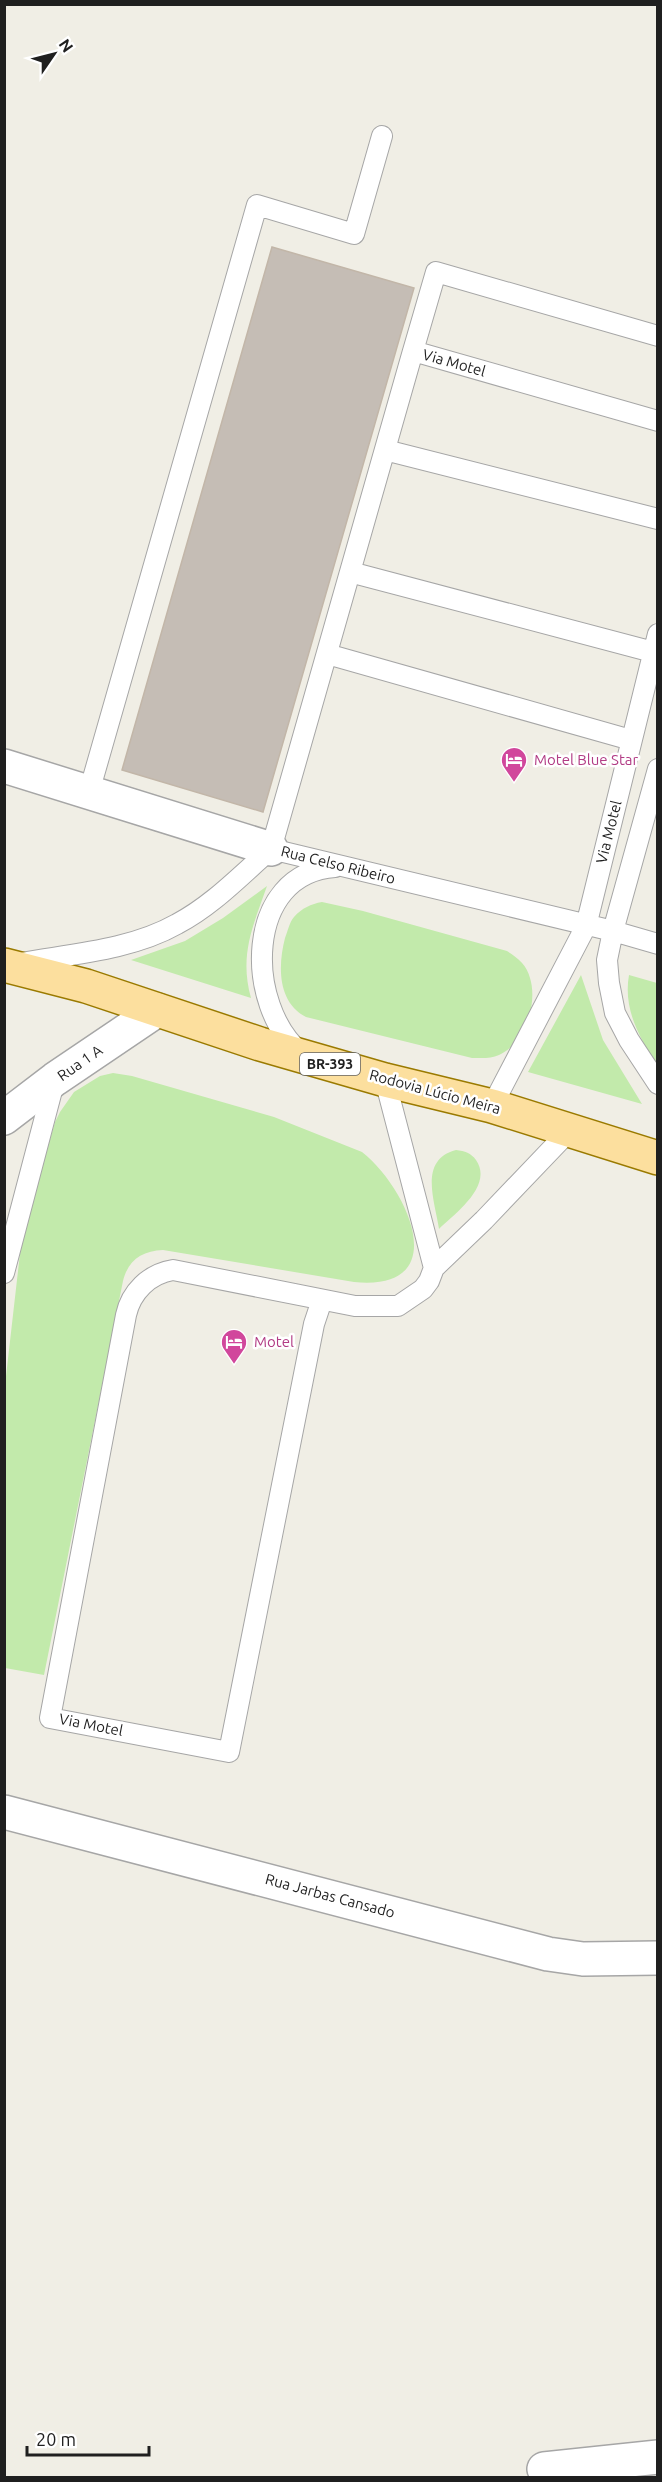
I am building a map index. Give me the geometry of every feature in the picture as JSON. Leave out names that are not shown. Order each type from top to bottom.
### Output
[{"type":"main road","name":"Rodovia Lúcio Meira","points":[[6,965],[86,986],[260,1044],[385,1080],[492,1106],[657,1158]]},
{"type":"street","points":[[4,766],[271,849]]},
{"type":"street","name":"Rua 1 A","points":[[4,1118],[55,1079],[157,1010]]},
{"type":"street","name":"Rua Jarbas Cansado","points":[[5,1814],[548,1954],[583,1959],[657,1958]]},
{"type":"street","points":[[544,2469],[657,2457]]},
{"type":"lane","points":[[89,792],[257,205],[354,234],[382,136]]},
{"type":"lane","name":"Via Motel","points":[[657,336],[436,272],[413,351],[657,421]]},
{"type":"lane","points":[[271,849],[413,351]]},
{"type":"lane","points":[[385,450],[657,519]]},
{"type":"lane","points":[[350,572],[655,643]]},
{"type":"lane","name":"Via Motel","points":[[492,1106],[586,926],[655,643]]},
{"type":"lane","points":[[327,654],[631,740]]},
{"type":"lane","points":[[657,769],[607,960],[615,1013],[657,1084]]},
{"type":"lane","name":"Rua Celso Ribeiro","points":[[6,965],[116,946],[153,935],[177,924],[210,903],[271,849],[613,931],[657,944]]},
{"type":"lane","points":[[307,1057],[297,1050],[282,1030],[264,992],[261,958],[265,930],[280,897],[294,883],[308,873],[321,868],[344,867]]},
{"type":"lane","points":[[4,1273],[55,1079]]},
{"type":"lane","points":[[385,1080],[434,1268]]},
{"type":"lane","points":[[321,1300],[355,1306],[398,1306],[423,1289],[434,1268],[484,1220],[570,1130]]},
{"type":"lane","name":"Via Motel","points":[[172,1270],[321,1300],[229,1752],[50,1718],[126,1315],[132,1299],[149,1280],[172,1270]]},
{"type":"green space","points":[[267,886],[247,954],[246,968],[251,998],[131,960],[185,941],[223,918]]},
{"type":"green space","points":[[322,902],[507,951],[518,959],[529,973],[532,988],[531,1011],[516,1042],[499,1055],[489,1058],[472,1058],[306,1017],[296,1010],[285,993],[282,982],[281,960],[285,938],[291,922],[300,911]]},
{"type":"green space","points":[[581,975],[603,1040],[642,1104],[528,1072]]},
{"type":"green space","points":[[629,975],[657,983],[657,1065],[644,1044],[630,1011]]},
{"type":"green space","points":[[113,1073],[132,1076],[274,1117],[362,1152],[379,1168],[394,1189],[406,1212],[413,1234],[413,1255],[404,1271],[385,1281],[354,1282],[163,1250],[149,1252],[132,1262],[123,1281],[44,1675],[5,1668],[5,1385],[22,1236],[55,1122],[60,1112],[74,1092],[100,1076]]},
{"type":"green space","points":[[456,1150],[468,1153],[476,1160],[480,1170],[480,1180],[470,1199],[439,1229],[433,1194],[433,1172],[444,1155]]},
{"type":"building","points":[[272,247],[414,288],[263,812],[122,770]]},
{"type":"place","name":"Motel Blue Star","points":[[514,783]]},
{"type":"place","name":"Motel","points":[[234,1365]]}]
